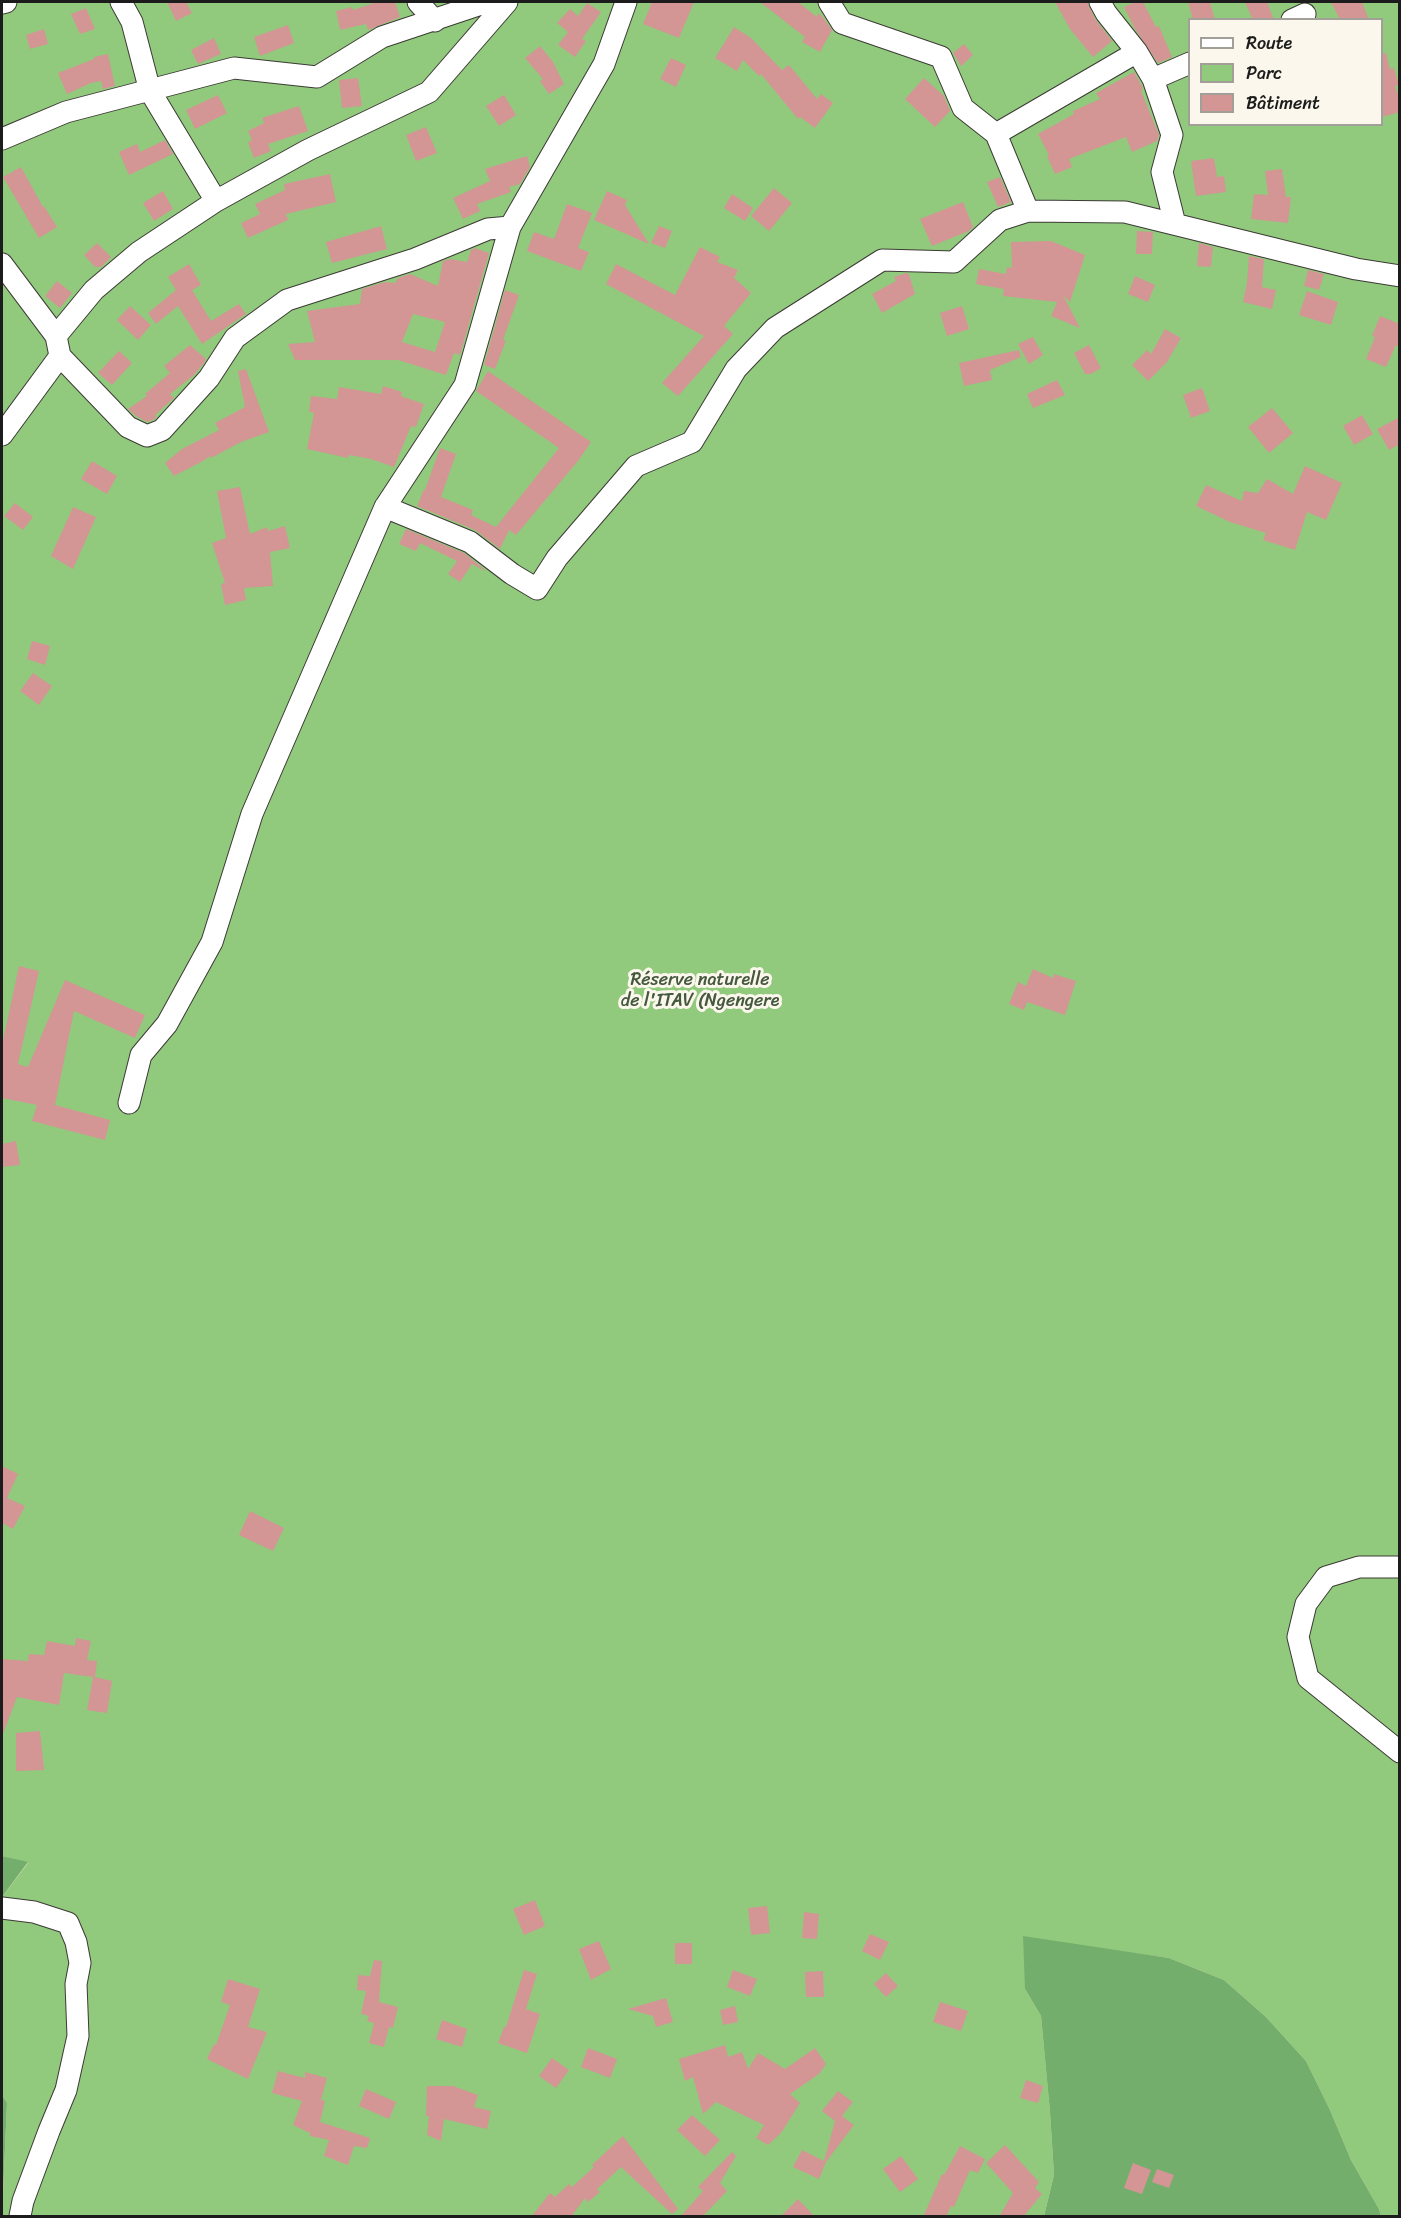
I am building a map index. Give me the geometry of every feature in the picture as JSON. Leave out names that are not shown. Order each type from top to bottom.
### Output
[{"type":"street","points":[[121,2],[132,22],[150,91],[216,201]]},
{"type":"street","points":[[418,2],[435,21]]},
{"type":"street","points":[[2,139],[66,112],[234,68],[317,77],[382,37],[487,2]]},
{"type":"street","points":[[2,435],[94,290],[140,252],[216,201],[308,150],[429,92],[507,2]]},
{"type":"street","points":[[129,1103],[141,1055],[167,1024],[213,942],[252,814],[385,507],[465,385],[510,227],[604,64],[626,2]]},
{"type":"street","points":[[829,2],[842,23],[941,57],[963,108],[996,134],[1028,211]]},
{"type":"street","points":[[1100,2],[1137,52],[1153,79],[1172,135],[1162,172],[1175,224]]},
{"type":"street","points":[[996,134],[1137,52]]},
{"type":"street","points":[[1153,79],[1188,64]]},
{"type":"street","points":[[385,507],[470,542],[512,574],[537,589],[557,558],[636,466],[692,442],[736,369],[775,328],[882,260],[954,262],[1000,220],[1028,211],[1125,212],[1356,269],[1400,276]]},
{"type":"street","points":[[2,264],[58,346],[128,427],[147,436],[162,430],[209,378],[235,338],[287,300],[415,259],[488,229],[510,227]]},
{"type":"street","points":[[1400,1567],[1359,1567],[1326,1577],[1306,1604],[1298,1637],[1308,1678],[1400,1752]]},
{"type":"street","points":[[2,1908],[34,1912],[68,1923],[76,1942],[80,1963],[76,1984],[78,2036],[73,2067],[23,2201],[20,2217]]},
{"type":"green space","name":"Réserve naturelle de l'ITAV (Ngengere","points":[[2,2],[1399,2],[1399,2216],[1381,2216],[1351,2160],[1306,2061],[1266,2017],[1224,1980],[1169,1958],[1117,1951],[1025,1989],[1041,2016],[1050,2112],[1054,2175],[1044,2216],[2,2216],[7,2103],[2,2095],[2,1897],[28,1863],[2,1856]]},
{"type":"green space","points":[[2,1856],[28,1862],[2,1897]]},
{"type":"green space","points":[[1023,1936],[1169,1958],[1224,1980],[1266,2017],[1306,2061],[1351,2160],[1381,2216],[1044,2216],[1054,2175],[1050,2112],[1041,2016],[1025,1989]]},
{"type":"green space","points":[[2,2095],[7,2103],[2,2216]]},
{"type":"building","points":[[167,2],[186,2],[192,13],[176,21]]},
{"type":"building","points":[[377,2],[395,2],[400,17],[368,30],[366,24],[340,30],[336,11],[352,7],[353,10]]},
{"type":"building","points":[[652,2],[694,2],[679,38],[643,24]]},
{"type":"building","points":[[760,2],[798,2],[817,17],[818,13],[822,16],[832,30],[820,52],[802,42],[805,37]]},
{"type":"building","points":[[1055,2],[1087,2],[1095,19],[1112,41],[1093,57],[1070,29]]},
{"type":"building","points":[[1135,2],[1143,2],[1156,27],[1159,26],[1172,57],[1158,63],[1135,29],[1124,7]]},
{"type":"building","points":[[1188,2],[1210,2],[1214,18],[1192,18]]},
{"type":"building","points":[[1245,2],[1267,2],[1273,18],[1252,18]]},
{"type":"building","points":[[1331,2],[1362,2],[1368,18],[1339,18]]},
{"type":"building","points":[[587,3],[601,12],[582,39],[586,41],[575,57],[558,45],[568,32],[557,23],[570,9],[578,16]]},
{"type":"building","points":[[86,8],[95,29],[80,34],[71,14]]},
{"type":"building","points":[[288,25],[294,43],[260,56],[254,37]]},
{"type":"building","points":[[734,27],[751,38],[782,70],[789,65],[817,99],[821,94],[833,103],[815,128],[800,117],[798,119],[761,74],[759,76],[743,60],[737,71],[715,58]]},
{"type":"building","points":[[44,29],[48,44],[30,49],[26,35]]},
{"type":"building","points":[[214,38],[221,54],[198,64],[191,50]]},
{"type":"building","points":[[964,44],[973,55],[961,66],[953,53]]},
{"type":"building","points":[[540,46],[553,62],[564,84],[549,94],[540,81],[543,79],[525,58]]},
{"type":"building","points":[[1386,53],[1390,69],[1394,68],[1399,85],[1395,86],[1400,100],[1400,112],[1383,117],[1383,54]]},
{"type":"building","points":[[108,54],[115,86],[103,89],[101,81],[67,94],[58,73],[94,59],[94,57]]},
{"type":"building","points":[[671,58],[686,65],[676,87],[660,79]]},
{"type":"building","points":[[1134,72],[1143,88],[1141,91],[1159,135],[1157,141],[1132,152],[1126,137],[1069,159],[1072,167],[1055,174],[1047,156],[1049,155],[1038,134],[1074,114],[1073,111],[1100,99],[1096,93]]},
{"type":"building","points":[[358,78],[362,106],[342,108],[339,80]]},
{"type":"building","points":[[924,78],[944,96],[950,111],[935,127],[905,99]]},
{"type":"building","points":[[218,95],[227,113],[195,129],[186,110]]},
{"type":"building","points":[[504,95],[516,115],[499,126],[486,106]]},
{"type":"building","points":[[299,106],[308,131],[268,144],[271,151],[254,158],[248,142],[252,140],[248,131],[264,123],[262,118]]},
{"type":"building","points":[[426,127],[437,153],[416,161],[406,135]]},
{"type":"building","points":[[165,140],[173,154],[129,175],[119,152],[137,144],[140,152]]},
{"type":"building","points":[[527,156],[530,167],[520,184],[509,187],[511,192],[477,204],[480,211],[463,219],[453,198],[490,181],[485,169]]},
{"type":"building","points":[[1214,158],[1217,177],[1224,176],[1226,192],[1196,196],[1191,161]]},
{"type":"building","points":[[21,167],[57,227],[39,238],[3,177]]},
{"type":"building","points":[[1282,169],[1286,197],[1291,197],[1288,223],[1251,219],[1254,194],[1268,195],[1265,171]]},
{"type":"building","points":[[330,174],[336,202],[286,214],[288,220],[248,238],[241,223],[260,214],[255,204],[285,190],[284,184]]},
{"type":"building","points":[[1000,177],[1011,202],[998,207],[987,182]]},
{"type":"building","points":[[774,188],[792,203],[769,231],[751,216]]},
{"type":"building","points":[[163,191],[173,209],[154,221],[143,203]]},
{"type":"building","points":[[607,191],[627,200],[625,205],[649,244],[594,220]]},
{"type":"building","points":[[732,194],[753,208],[745,221],[724,208]]},
{"type":"building","points":[[963,202],[973,227],[969,231],[932,246],[920,219]]},
{"type":"building","points":[[567,204],[592,213],[578,248],[589,252],[581,271],[527,251],[534,232],[554,239]]},
{"type":"building","points":[[381,226],[387,249],[332,263],[326,242]]},
{"type":"building","points":[[659,226],[672,231],[665,248],[651,243]]},
{"type":"building","points":[[1137,231],[1153,232],[1152,254],[1136,254]]},
{"type":"building","points":[[1051,241],[1085,255],[1070,302],[1063,295],[1080,328],[1051,316],[1057,302],[1003,296],[1004,289],[976,284],[979,269],[1006,274],[1007,267],[1012,268],[1011,242]]},
{"type":"building","points":[[97,243],[111,257],[101,267],[95,267],[84,255]]},
{"type":"building","points":[[1199,243],[1213,247],[1211,267],[1197,266]]},
{"type":"building","points":[[700,247],[720,257],[717,262],[738,270],[734,278],[751,293],[724,326],[733,334],[678,396],[662,383],[704,336],[606,284],[616,264],[675,295]]},
{"type":"building","points":[[475,248],[489,253],[460,355],[454,353],[446,375],[398,360],[295,360],[288,344],[315,342],[307,311],[360,304],[362,289],[385,282],[395,283],[398,278],[410,274],[438,286],[443,261],[450,259],[467,262],[471,250]],"holes":[[[413,314],[445,322],[435,352],[402,342]]]},
{"type":"building","points":[[1249,256],[1264,259],[1262,287],[1276,290],[1272,309],[1243,302]]},
{"type":"building","points":[[189,264],[201,285],[192,290],[211,321],[239,304],[246,314],[202,344],[178,306],[156,324],[148,313],[176,290],[168,277]]},
{"type":"building","points":[[1308,270],[1324,274],[1319,290],[1304,286]]},
{"type":"building","points":[[909,274],[915,294],[882,313],[872,294],[896,281],[894,277]]},
{"type":"building","points":[[1135,276],[1155,285],[1148,302],[1128,294]]},
{"type":"building","points":[[57,281],[72,293],[60,308],[45,296]]},
{"type":"building","points":[[505,290],[519,295],[503,340],[506,341],[495,369],[484,365]]},
{"type":"building","points":[[1307,291],[1338,302],[1331,325],[1299,315]]},
{"type":"building","points":[[130,306],[151,325],[138,340],[117,320]]},
{"type":"building","points":[[962,306],[969,329],[947,336],[940,313]]},
{"type":"building","points":[[1380,316],[1400,324],[1400,347],[1396,345],[1386,367],[1366,359]]},
{"type":"building","points":[[1165,329],[1181,338],[1167,362],[1148,381],[1132,365],[1147,350],[1151,354]]},
{"type":"building","points":[[1033,337],[1043,355],[1029,364],[1018,344]]},
{"type":"building","points":[[190,345],[206,359],[204,363],[194,375],[170,394],[174,398],[155,415],[155,419],[147,422],[136,416],[128,409],[147,396],[145,394],[170,373],[164,366]]},
{"type":"building","points":[[1089,345],[1101,368],[1091,374],[1085,374],[1074,353]]},
{"type":"building","points":[[1019,350],[1021,357],[990,370],[992,380],[964,386],[959,363]]},
{"type":"building","points":[[119,351],[132,363],[112,385],[98,373]]},
{"type":"building","points":[[246,369],[269,432],[241,442],[211,458],[210,456],[174,476],[165,463],[182,449],[219,430],[215,423],[245,407],[238,371]]},
{"type":"building","points":[[488,371],[591,442],[578,461],[516,535],[509,530],[500,549],[475,530],[417,506],[440,448],[456,454],[441,497],[473,510],[471,515],[496,527],[559,448],[476,391]]},
{"type":"building","points":[[1057,380],[1065,395],[1033,408],[1027,394]]},
{"type":"building","points":[[383,386],[402,392],[401,396],[424,404],[416,427],[411,426],[394,467],[371,459],[349,455],[348,458],[307,449],[314,413],[309,412],[311,396],[337,399],[339,387],[381,394]]},
{"type":"building","points":[[1202,388],[1210,411],[1191,418],[1183,395]]},
{"type":"building","points":[[1272,408],[1293,433],[1269,453],[1248,427]]},
{"type":"building","points":[[1362,415],[1373,434],[1354,445],[1343,426]]},
{"type":"building","points":[[1400,417],[1400,444],[1389,450],[1377,429]]},
{"type":"building","points":[[92,461],[117,476],[107,494],[81,479]]},
{"type":"building","points":[[1305,466],[1342,483],[1326,520],[1307,512],[1295,550],[1263,540],[1266,533],[1230,522],[1196,506],[1206,485],[1242,501],[1244,491],[1258,493],[1267,479],[1293,494]]},
{"type":"building","points":[[240,487],[250,534],[267,527],[268,531],[285,526],[290,548],[270,552],[273,586],[244,588],[246,600],[225,605],[221,584],[225,583],[212,543],[226,538],[217,491]]},
{"type":"building","points":[[15,503],[33,517],[23,530],[4,516]]},
{"type":"building","points":[[73,507],[96,517],[73,569],[51,556]]},
{"type":"building","points":[[406,529],[464,553],[485,571],[472,564],[460,582],[448,574],[457,561],[420,543],[416,551],[399,544]]},
{"type":"building","points":[[32,641],[50,646],[45,665],[27,659]]},
{"type":"building","points":[[33,673],[52,686],[39,705],[20,691]]},
{"type":"building","points":[[19,966],[39,971],[18,1064],[28,1067],[65,980],[145,1015],[135,1038],[74,1011],[55,1105],[110,1120],[105,1140],[32,1121],[37,1105],[2,1098],[2,1045]]},
{"type":"building","points":[[1033,969],[1053,978],[1054,974],[1076,981],[1065,1015],[1027,1002],[1024,1010],[1009,1004],[1018,982],[1026,986]]},
{"type":"building","points":[[16,1141],[20,1165],[2,1167],[2,1144]]},
{"type":"building","points":[[2,1466],[18,1474],[7,1498],[25,1506],[13,1529],[2,1523]]},
{"type":"building","points":[[250,1511],[284,1528],[273,1551],[239,1535]]},
{"type":"building","points":[[76,1638],[91,1641],[87,1660],[97,1661],[95,1677],[112,1681],[107,1713],[87,1710],[93,1677],[64,1673],[59,1705],[17,1697],[2,1734],[2,1659],[28,1661],[29,1654],[44,1655],[47,1641],[75,1646]]},
{"type":"building","points":[[40,1731],[44,1770],[16,1771],[16,1733]]},
{"type":"building","points":[[535,1900],[545,1926],[524,1935],[513,1909]]},
{"type":"building","points":[[767,1906],[770,1933],[751,1935],[748,1908]]},
{"type":"building","points":[[804,1912],[819,1914],[817,1939],[802,1938]]},
{"type":"building","points":[[870,1934],[889,1942],[880,1960],[862,1951]]},
{"type":"building","points":[[599,1941],[611,1969],[591,1980],[579,1949]]},
{"type":"building","points":[[675,1943],[692,1943],[692,1964],[675,1964]]},
{"type":"building","points":[[374,1960],[382,1961],[379,2002],[398,2007],[393,2028],[389,2027],[384,2047],[369,2043],[374,2023],[367,2021],[369,2016],[361,2014],[366,1991],[357,1990],[358,1975],[370,1976]]},
{"type":"building","points":[[524,1970],[537,1974],[526,2009],[540,2014],[527,2053],[498,2043],[506,2027]]},
{"type":"building","points":[[733,1970],[757,1979],[750,1996],[727,1987]]},
{"type":"building","points":[[823,1971],[824,1997],[806,1997],[805,1972]]},
{"type":"building","points":[[886,1973],[898,1986],[886,1997],[874,1984]]},
{"type":"building","points":[[228,1979],[260,1989],[248,2027],[267,2032],[248,2079],[207,2059],[214,2044],[216,2045],[230,2005],[221,2002]]},
{"type":"building","points":[[666,1998],[673,2022],[656,2027],[653,2016],[628,2009]]},
{"type":"building","points":[[940,2002],[968,2011],[961,2031],[933,2022]]},
{"type":"building","points":[[735,2006],[738,2022],[723,2025],[720,2010]]},
{"type":"building","points":[[442,2020],[467,2029],[462,2047],[436,2039]]},
{"type":"building","points":[[725,2045],[728,2057],[742,2052],[748,2069],[758,2053],[785,2069],[815,2048],[826,2064],[819,2074],[790,2094],[800,2103],[781,2133],[768,2145],[756,2138],[764,2125],[716,2102],[703,2114],[693,2077],[685,2081],[679,2059]]},
{"type":"building","points":[[588,2048],[617,2059],[610,2078],[581,2067]]},
{"type":"building","points":[[552,2058],[569,2070],[556,2088],[539,2076]]},
{"type":"building","points":[[278,2071],[305,2078],[305,2072],[327,2078],[321,2100],[325,2101],[320,2122],[370,2138],[367,2148],[354,2146],[348,2165],[324,2156],[329,2140],[310,2136],[310,2133],[293,2125],[302,2101],[272,2093]]},
{"type":"building","points":[[1026,2080],[1043,2086],[1038,2103],[1020,2098]]},
{"type":"building","points":[[427,2086],[453,2086],[478,2095],[474,2107],[491,2111],[487,2129],[444,2119],[441,2141],[427,2135],[429,2116],[426,2116]]},
{"type":"building","points":[[366,2089],[396,2102],[389,2119],[359,2106]]},
{"type":"building","points":[[838,2091],[853,2102],[842,2116],[854,2125],[826,2162],[819,2179],[793,2167],[802,2150],[824,2161],[835,2121],[822,2111]]},
{"type":"building","points":[[692,2115],[720,2140],[705,2156],[677,2130]]},
{"type":"building","points":[[623,2136],[678,2209],[672,2214],[621,2167],[597,2189],[600,2192],[588,2202],[585,2198],[571,2217],[531,2217],[550,2193],[555,2197],[569,2184],[572,2187]]},
{"type":"building","points":[[1005,2145],[1039,2182],[1035,2188],[1042,2194],[1023,2217],[999,2217],[1013,2193],[986,2163]]},
{"type":"building","points":[[960,2146],[985,2159],[978,2173],[970,2170],[954,2207],[951,2206],[946,2217],[923,2217],[942,2174],[944,2175]]},
{"type":"building","points":[[732,2152],[736,2156],[720,2183],[727,2191],[702,2217],[680,2217],[703,2191],[698,2187]]},
{"type":"building","points":[[901,2156],[918,2179],[900,2192],[883,2169]]},
{"type":"building","points":[[1133,2163],[1151,2170],[1142,2194],[1124,2188]]},
{"type":"building","points":[[1157,2169],[1174,2175],[1169,2188],[1152,2182]]},
{"type":"building","points":[[798,2199],[815,2217],[780,2217]]}]
